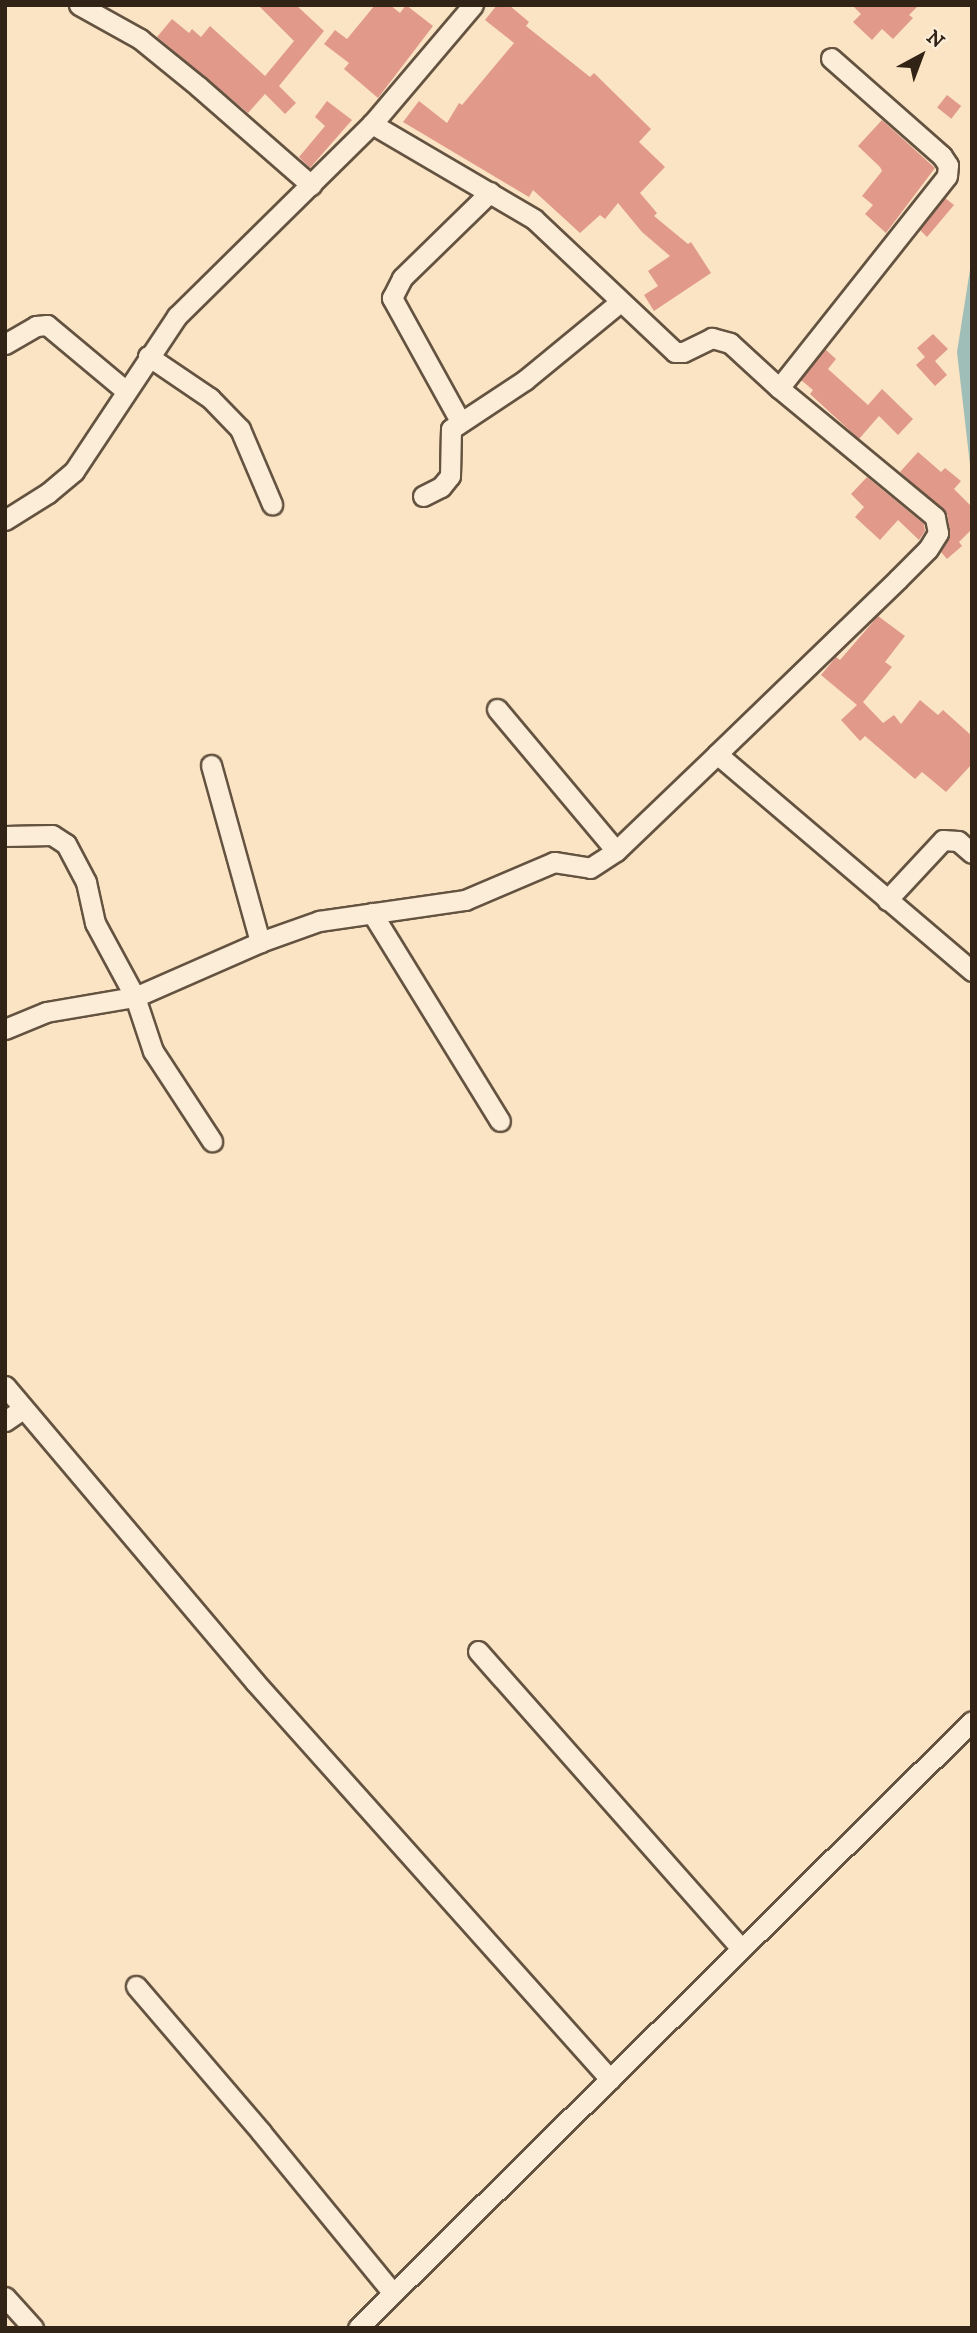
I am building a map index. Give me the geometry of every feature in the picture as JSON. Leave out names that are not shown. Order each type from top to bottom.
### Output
[{"type":"street","points":[[79,5],[140,39],[311,185]]},
{"type":"street","points":[[5,520],[48,493],[74,471],[177,316],[372,124],[473,5]]},
{"type":"street","points":[[779,388],[947,176],[948,165],[942,156],[831,58]]},
{"type":"street","points":[[5,1029],[46,1013],[135,997],[260,942],[319,921],[465,901],[542,865],[559,862],[590,868],[616,851],[928,549],[939,526],[936,517],[779,388],[730,343],[721,338],[712,338],[683,352],[674,352],[547,229],[490,192],[372,124]]},
{"type":"street","points":[[460,421],[392,298],[402,278],[490,192]]},
{"type":"street","points":[[423,496],[441,487],[450,476],[453,469],[449,434],[460,421],[525,380],[620,302]]},
{"type":"street","points":[[5,344],[36,326],[47,325],[126,391]]},
{"type":"street","points":[[148,356],[210,398],[240,429],[272,504]]},
{"type":"street","points":[[496,709],[616,851]]},
{"type":"street","points":[[717,754],[972,971]]},
{"type":"street","points":[[211,765],[260,942]]},
{"type":"street","points":[[5,836],[52,835],[66,844],[86,882],[95,923],[135,997],[153,1051],[212,1141]]},
{"type":"street","points":[[887,901],[943,840],[958,841],[972,853]]},
{"type":"street","points":[[372,914],[500,1121]]},
{"type":"street","points":[[5,1386],[246,1672],[610,2080]]},
{"type":"street","points":[[5,1421],[23,1409]]},
{"type":"street","points":[[478,1651],[741,1948]]},
{"type":"street","points":[[358,2328],[972,1721]]},
{"type":"street","points":[[136,1986],[261,2132],[393,2293]]},
{"type":"street","points":[[5,2297],[33,2328]]},
{"type":"water","points":[[972,257],[972,482],[957,352]]},
{"type":"building","points":[[258,5],[296,5],[324,31],[279,86],[296,103],[285,114],[265,94],[248,113],[157,37],[172,19],[189,33],[192,29],[201,37],[210,26],[265,76],[294,41]]},
{"type":"building","points":[[375,5],[390,5],[400,13],[406,5],[433,26],[378,98],[344,69],[349,63],[324,44],[335,30],[347,39]]},
{"type":"building","points":[[497,5],[509,5],[529,22],[526,26],[590,77],[594,73],[651,129],[639,142],[665,167],[640,193],[657,213],[654,216],[688,244],[691,242],[711,273],[654,311],[644,295],[658,286],[648,271],[670,256],[642,232],[618,203],[605,219],[600,215],[580,233],[533,190],[529,197],[403,122],[419,101],[447,123],[459,103],[462,105],[514,43],[485,20]]},
{"type":"building","points":[[852,5],[919,5],[909,15],[913,18],[893,39],[882,29],[872,40],[853,22],[861,14]]},
{"type":"building","points":[[947,95],[961,106],[951,119],[937,108]]},
{"type":"building","points":[[327,101],[352,120],[310,168],[299,157],[325,126],[315,117]]},
{"type":"building","points":[[882,120],[935,168],[886,233],[865,214],[873,205],[862,196],[882,171],[858,146]]},
{"type":"building","points":[[945,198],[954,205],[927,237],[920,230]]},
{"type":"building","points":[[933,334],[948,349],[935,361],[947,375],[935,386],[916,365],[925,357],[917,348]]},
{"type":"building","points":[[825,349],[836,359],[828,369],[868,405],[882,389],[913,419],[898,435],[879,416],[859,439],[810,394],[813,390],[801,380]]},
{"type":"building","points":[[918,452],[941,472],[945,468],[961,481],[954,489],[972,507],[972,529],[959,542],[962,546],[947,559],[941,552],[950,532],[947,514],[900,472]]},
{"type":"building","points":[[867,477],[924,524],[925,531],[919,540],[898,520],[880,540],[855,517],[864,507],[851,494]]},
{"type":"building","points":[[878,616],[905,636],[885,662],[892,667],[863,702],[883,723],[894,715],[901,724],[920,700],[938,715],[943,710],[972,736],[972,764],[946,792],[922,772],[915,779],[865,736],[860,741],[841,720],[857,705],[821,675],[836,657],[840,660]]}]
